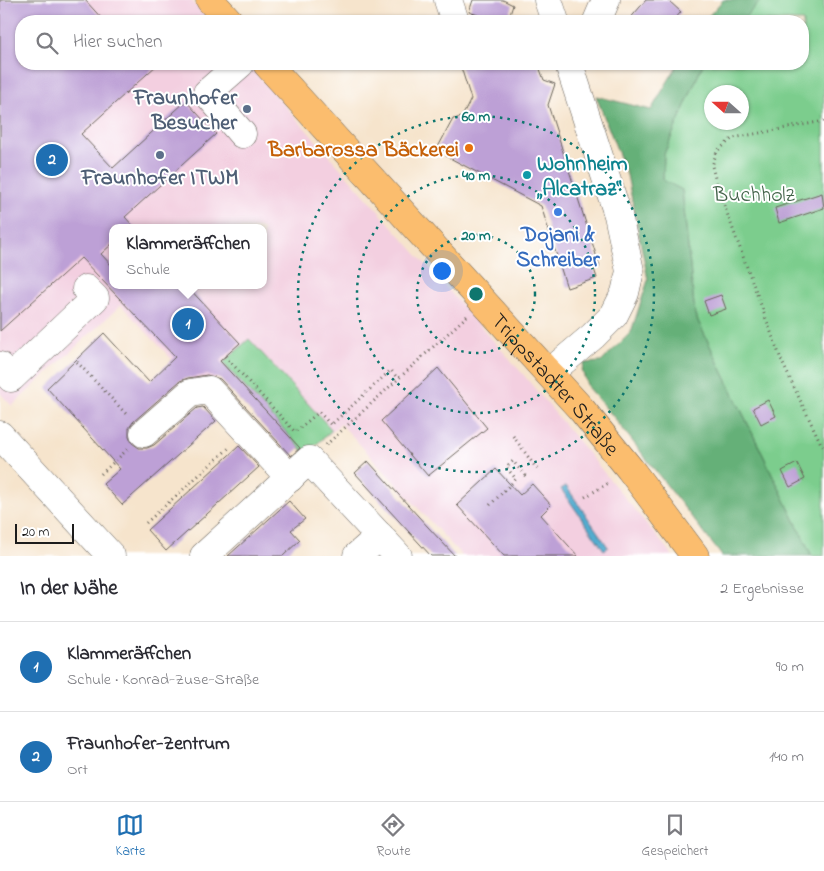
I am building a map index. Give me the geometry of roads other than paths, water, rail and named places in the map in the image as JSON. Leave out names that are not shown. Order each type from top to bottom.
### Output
[{"type":"main road","points":[[210,0],[224,15]]},
{"type":"main road","name":"Trippstadter Straße","points":[[273,70],[549,373],[630,469],[695,556]]},
{"type":"street","points":[[448,0],[453,15]]},
{"type":"street","points":[[548,0],[553,15]]},
{"type":"street","points":[[600,15],[606,0]]},
{"type":"street","points":[[233,70],[207,93],[242,134]]},
{"type":"street","points":[[549,373],[593,336],[614,315],[625,292],[630,272],[618,215],[575,70]]},
{"type":"street","points":[[0,366],[11,378],[95,298],[86,288]]},
{"type":"street","points":[[144,433],[190,393],[209,390],[247,432],[300,469],[380,536],[398,556]]},
{"type":"street","points":[[0,436],[111,556]]},
{"type":"street","points":[[204,556],[300,469]]},
{"type":"street","points":[[357,556],[380,536]]},
{"type":"water","points":[[566,486],[608,547],[604,550],[561,489]]},
{"type":"place","name":"Fraunhofer Besucher","points":[[247,109]]},
{"type":"place","name":"Barbarossa Bäckerei","points":[[469,148]]},
{"type":"place","name":"Fraunhofer ITWM","points":[[160,155]]},
{"type":"place","name":"Fraunhofer-Zentrum","points":[[52,160]]},
{"type":"place","name":"Wohnheim „Alcatraz“","points":[[527,175]]},
{"type":"place","name":"Dojani & Schreiber","points":[[558,212]]},
{"type":"place","name":"Klammeräffchen","points":[[188,324]]},
{"type":"park label","name":"Buchholz","points":[[754,193]]}]
